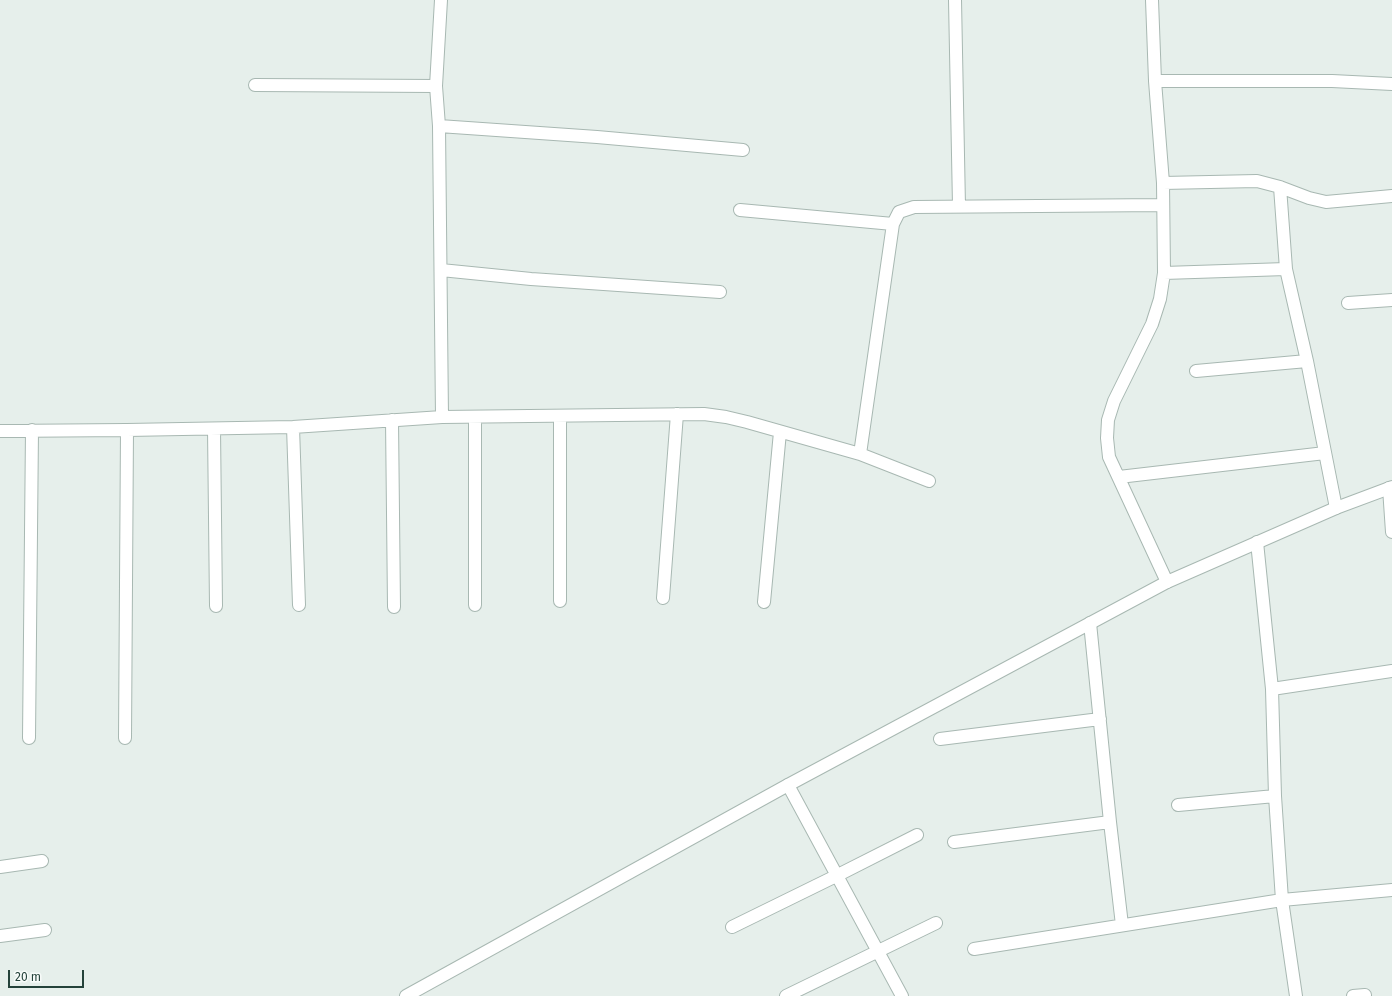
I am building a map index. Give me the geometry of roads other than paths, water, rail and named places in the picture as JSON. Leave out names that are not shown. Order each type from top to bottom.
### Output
[{"type":"street","points":[[441,0],[436,86],[439,126],[442,270],[442,417]]},
{"type":"street","points":[[955,0],[959,206]]},
{"type":"street","points":[[1152,0],[1155,81],[1163,183],[1164,273],[1160,299],[1152,324],[1114,401],[1108,420],[1107,438],[1109,457],[1167,582]]},
{"type":"street","points":[[1155,81],[1332,81],[1392,84]]},
{"type":"street","points":[[255,85],[436,86]]},
{"type":"street","points":[[439,126],[597,137],[743,150]]},
{"type":"street","points":[[1163,183],[1257,180],[1309,198],[1326,202],[1392,196]]},
{"type":"street","points":[[1280,187],[1286,269],[1307,361],[1336,508]]},
{"type":"street","points":[[860,454],[893,224],[899,212],[914,207],[1163,205]]},
{"type":"street","points":[[740,210],[893,224]]},
{"type":"street","points":[[1164,273],[1286,269]]},
{"type":"street","points":[[442,270],[531,279],[720,292]]},
{"type":"street","points":[[1348,303],[1392,300]]},
{"type":"street","points":[[1196,371],[1307,361]]},
{"type":"street","points":[[663,598],[678,414]]},
{"type":"street","points":[[0,430],[127,430],[293,427],[442,417],[704,414],[726,417],[860,454],[929,481]]},
{"type":"street","points":[[560,416],[560,601]]},
{"type":"street","points":[[475,417],[475,605]]},
{"type":"street","points":[[392,420],[394,607]]},
{"type":"street","points":[[293,427],[299,604]]},
{"type":"street","points":[[214,428],[216,606]]},
{"type":"street","points":[[29,738],[32,430]]},
{"type":"street","points":[[125,738],[127,430]]},
{"type":"street","points":[[764,602],[780,432]]},
{"type":"street","points":[[1119,477],[1325,453]]},
{"type":"street","points":[[406,996],[788,785],[1167,582],[1336,508],[1390,488],[1392,532]]},
{"type":"street","points":[[1257,542],[1272,689],[1275,796],[1282,900],[1296,996]]},
{"type":"street","points":[[1090,623],[1122,925]]},
{"type":"street","points":[[1272,689],[1392,671]]},
{"type":"street","points":[[940,739],[1100,719]]},
{"type":"street","points":[[788,785],[902,996]]},
{"type":"street","points":[[1178,805],[1275,796]]},
{"type":"street","points":[[954,842],[1110,822]]},
{"type":"street","points":[[732,928],[838,876],[917,834]]},
{"type":"street","points":[[0,867],[42,861]]},
{"type":"street","points":[[974,949],[1282,900],[1392,890]]},
{"type":"street","points":[[786,996],[936,923]]},
{"type":"street","points":[[0,936],[45,930]]}]
